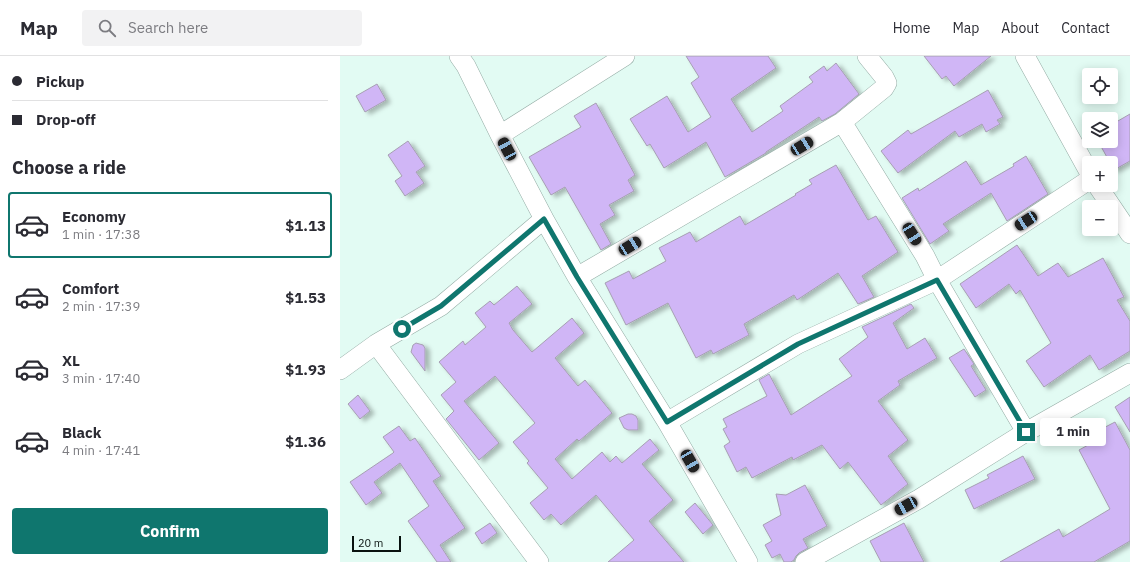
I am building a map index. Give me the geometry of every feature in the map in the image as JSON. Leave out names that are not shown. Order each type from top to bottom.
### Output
[{"type":"street","points":[[459,56],[466,66],[544,219],[577,277],[667,422],[739,558]]},
{"type":"street","points":[[500,135],[625,56]]},
{"type":"street","points":[[577,277],[842,122],[884,88],[886,83],[884,77],[868,56]]},
{"type":"street","points":[[1025,56],[1082,159]]},
{"type":"street","points":[[842,122],[925,256],[937,280],[1026,432]]},
{"type":"street","points":[[667,422],[798,344],[937,280],[1082,185]]},
{"type":"street","points":[[1102,192],[1129,232]]},
{"type":"street","points":[[340,370],[376,344],[441,306],[544,219]]},
{"type":"street","points":[[376,344],[539,562]]},
{"type":"street","points":[[805,562],[919,499],[1026,432],[1130,373]]},
{"type":"building","points":[[686,56],[768,56],[776,68],[731,99],[752,132],[783,111],[780,106],[813,82],[809,77],[824,66],[827,71],[836,63],[859,94],[835,114],[822,121],[819,117],[766,153],[725,177],[706,142],[664,168],[650,144],[647,146],[630,119],[667,96],[688,132],[711,117],[691,83],[699,77]]},
{"type":"building","points":[[924,56],[991,56],[954,86],[946,76],[942,79]]},
{"type":"building","points":[[377,84],[386,100],[365,112],[356,96]]},
{"type":"building","points":[[988,90],[1003,117],[997,120],[1000,124],[986,132],[982,124],[959,137],[955,131],[898,173],[881,151],[908,130],[911,134]]},
{"type":"building","points":[[596,103],[635,175],[628,180],[634,191],[609,205],[615,215],[600,224],[611,244],[601,250],[565,187],[551,195],[529,157],[581,127],[574,116]]},
{"type":"building","points":[[1130,114],[1130,161],[1118,168],[1118,156],[1106,156],[1102,148],[1118,148],[1118,121]]},
{"type":"building","points":[[408,141],[425,166],[416,172],[424,183],[405,196],[395,181],[402,176],[388,155]]},
{"type":"building","points":[[1026,156],[1048,194],[1007,221],[991,193],[943,224],[949,231],[930,244],[902,198],[918,188],[919,191],[966,161],[981,185],[1014,166],[1013,164]]},
{"type":"building","points":[[836,165],[868,220],[876,216],[898,252],[862,276],[874,297],[858,304],[838,273],[797,300],[794,295],[744,324],[749,335],[713,354],[711,350],[696,358],[668,303],[626,325],[605,283],[629,271],[633,279],[666,261],[659,248],[690,232],[696,242],[740,216],[745,225],[796,195],[795,194],[812,184],[809,180]]},
{"type":"building","points":[[1017,245],[1038,276],[1058,263],[1068,277],[1103,258],[1124,297],[1117,300],[1130,321],[1130,351],[1099,370],[1090,355],[1044,387],[1026,361],[1051,343],[1020,290],[1016,294],[1009,284],[976,308],[960,284]]},
{"type":"building","points":[[517,286],[532,304],[509,323],[513,330],[532,352],[572,318],[584,333],[555,358],[578,386],[585,380],[612,413],[579,441],[577,439],[555,459],[572,479],[602,452],[610,462],[616,456],[622,463],[650,439],[659,450],[642,464],[673,500],[649,521],[684,562],[608,562],[634,540],[596,495],[561,525],[551,514],[544,520],[530,503],[548,488],[527,463],[529,461],[513,442],[535,423],[495,376],[464,401],[499,443],[479,460],[446,419],[454,411],[441,395],[456,382],[439,362],[463,341],[465,345],[486,327],[475,313],[490,301],[494,305]]},
{"type":"building","points":[[911,304],[914,308],[893,323],[907,349],[925,338],[937,358],[898,381],[900,385],[878,401],[908,440],[888,456],[908,484],[881,505],[848,462],[840,469],[822,445],[793,460],[792,457],[752,478],[746,467],[737,472],[724,446],[730,442],[723,429],[727,427],[723,419],[767,396],[759,380],[769,374],[791,415],[852,376],[839,359],[868,337],[862,327]]},
{"type":"building","points":[[416,343],[423,345],[425,348],[425,371],[411,352],[413,345]]},
{"type":"building","points":[[964,349],[974,364],[971,366],[986,390],[975,397],[949,358]]},
{"type":"building","points":[[358,395],[370,411],[360,419],[348,404]]},
{"type":"building","points":[[1130,397],[1130,432],[1115,407]]},
{"type":"building","points":[[628,414],[636,416],[638,420],[638,430],[628,430],[624,428],[619,418]]},
{"type":"building","points":[[1115,422],[1130,450],[1130,541],[1094,562],[1000,562],[1059,529],[1063,537],[1110,509],[1079,450],[1090,444],[1086,437]]},
{"type":"building","points":[[399,426],[410,441],[415,438],[441,476],[433,481],[465,528],[440,545],[451,562],[437,562],[408,521],[429,506],[400,463],[374,482],[382,493],[366,505],[350,482],[394,452],[383,437]]},
{"type":"building","points":[[1023,456],[1035,479],[974,509],[965,490],[989,478],[987,475]]},
{"type":"building","points":[[805,485],[827,526],[803,539],[808,548],[799,553],[791,562],[784,562],[780,554],[772,558],[765,545],[772,541],[763,525],[781,515],[776,494],[786,495]]},
{"type":"building","points":[[695,503],[713,525],[703,534],[685,512]]},
{"type":"building","points":[[490,523],[497,533],[482,544],[475,533]]},
{"type":"building","points":[[904,523],[924,562],[881,562],[870,541]]},
{"type":"route","points":[[402,329],[441,306],[544,219],[577,277],[667,422],[798,344],[937,280],[1026,432]]}]
